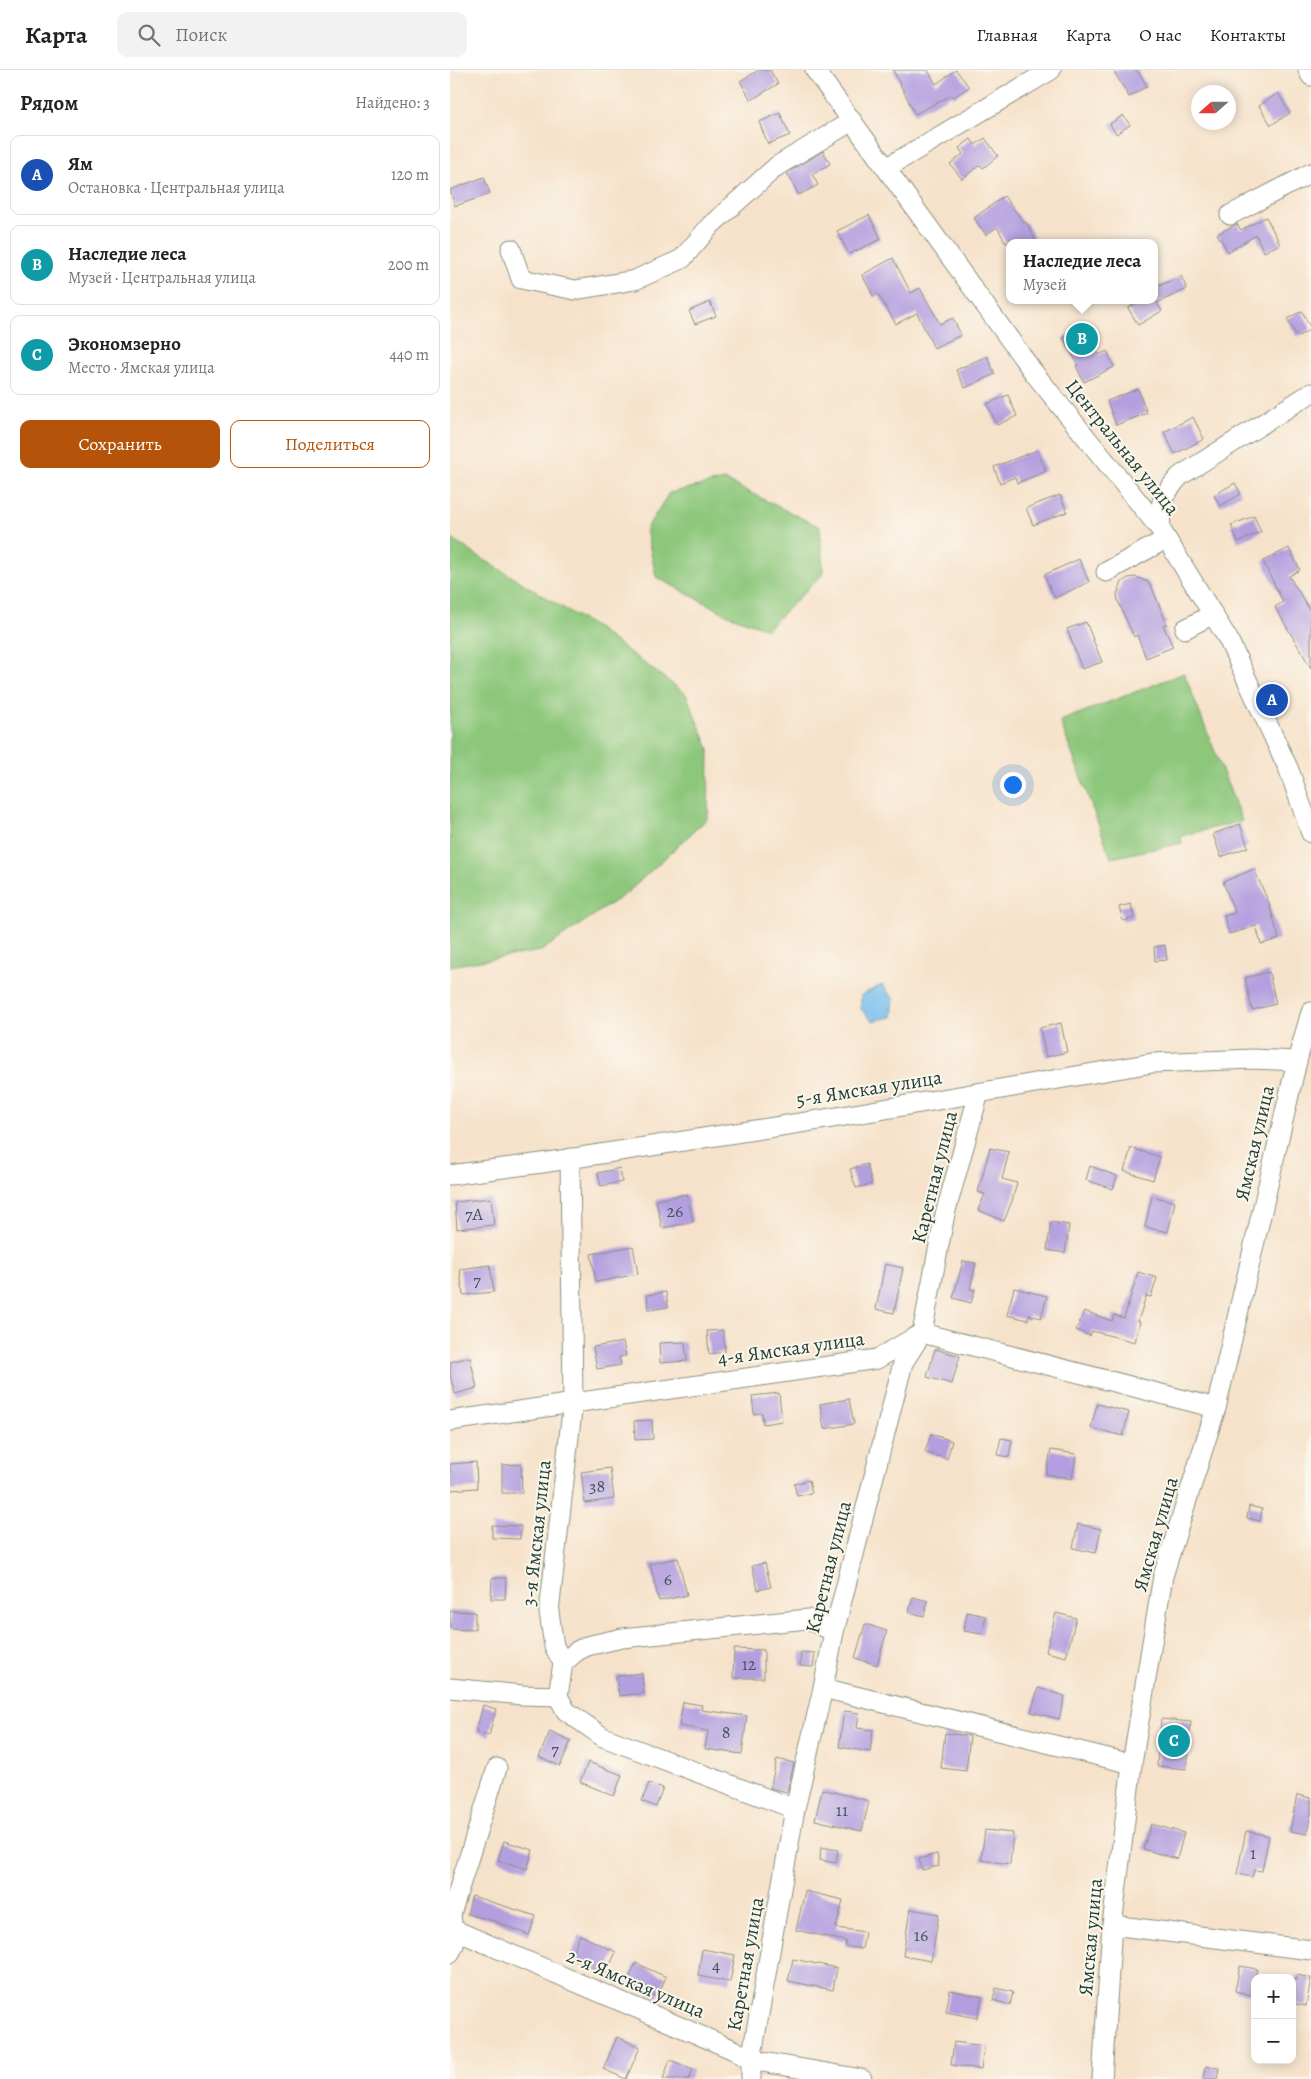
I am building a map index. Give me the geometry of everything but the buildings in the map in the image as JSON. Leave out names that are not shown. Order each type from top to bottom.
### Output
[{"type":"street","name":"Центральная улица","points":[[815,70],[1034,373],[1164,534],[1228,639],[1290,770],[1311,833]]},
{"type":"street","points":[[886,168],[1051,70]]},
{"type":"street","points":[[1308,70],[1311,76]]},
{"type":"street","points":[[511,248],[521,279],[575,290],[635,280],[682,259],[711,225],[777,166],[852,121]]},
{"type":"street","points":[[1230,215],[1311,173]]},
{"type":"street","points":[[1106,572],[1164,534],[1159,507],[1167,492],[1180,476],[1311,393]]},
{"type":"street","points":[[1186,629],[1213,614]]},
{"type":"street","name":"Ямская улица","points":[[1102,2079],[1112,1925],[1132,1764],[1163,1576],[1216,1408],[1297,1061],[1308,1032],[1311,1012]]},
{"type":"street","name":"5-я Ямская улица","points":[[450,1175],[832,1118],[1152,1064],[1253,1059],[1297,1061]]},
{"type":"street","name":"Каретная улица","points":[[751,2079],[751,2060],[795,1809],[834,1632],[903,1363],[922,1333],[945,1214],[979,1093]]},
{"type":"street","name":"3-я Ямская улица","points":[[563,1663],[554,1646],[549,1612],[573,1402],[570,1158]]},
{"type":"street","points":[[922,1333],[1216,1408]]},
{"type":"street","name":"4-я Ямская улица","points":[[450,1421],[877,1359],[922,1333]]},
{"type":"street","points":[[795,1809],[603,1737],[566,1711],[558,1696],[563,1663],[577,1651],[587,1646],[622,1638],[808,1620],[834,1632]]},
{"type":"street","points":[[450,1688],[522,1695],[558,1696]]},
{"type":"street","points":[[823,1688],[1132,1764]]},
{"type":"street","points":[[450,1953],[454,1946],[451,1914],[497,1768]]},
{"type":"street","points":[[1112,1925],[1311,1950]]},
{"type":"street","name":"2-я Ямская улица","points":[[452,1929],[725,2046],[751,2060],[862,2079]]},
{"type":"green space","points":[[724,480],[820,527],[823,574],[767,629],[728,615],[656,577],[646,529],[669,493]]},
{"type":"green space","points":[[450,537],[598,629],[686,694],[709,749],[708,818],[628,892],[541,951],[450,966]]},
{"type":"green space","points":[[1184,673],[1242,821],[1181,836],[1182,843],[1111,858],[1060,721]]},
{"type":"water","points":[[882,985],[894,999],[892,1017],[872,1021],[861,1009],[861,995]]},
{"type":"place","name":"Наследие леса","points":[[1082,339]]},
{"type":"place","name":"Ям","points":[[1272,700]]},
{"type":"place","name":"Экономзерно","points":[[1174,1741]]}]
